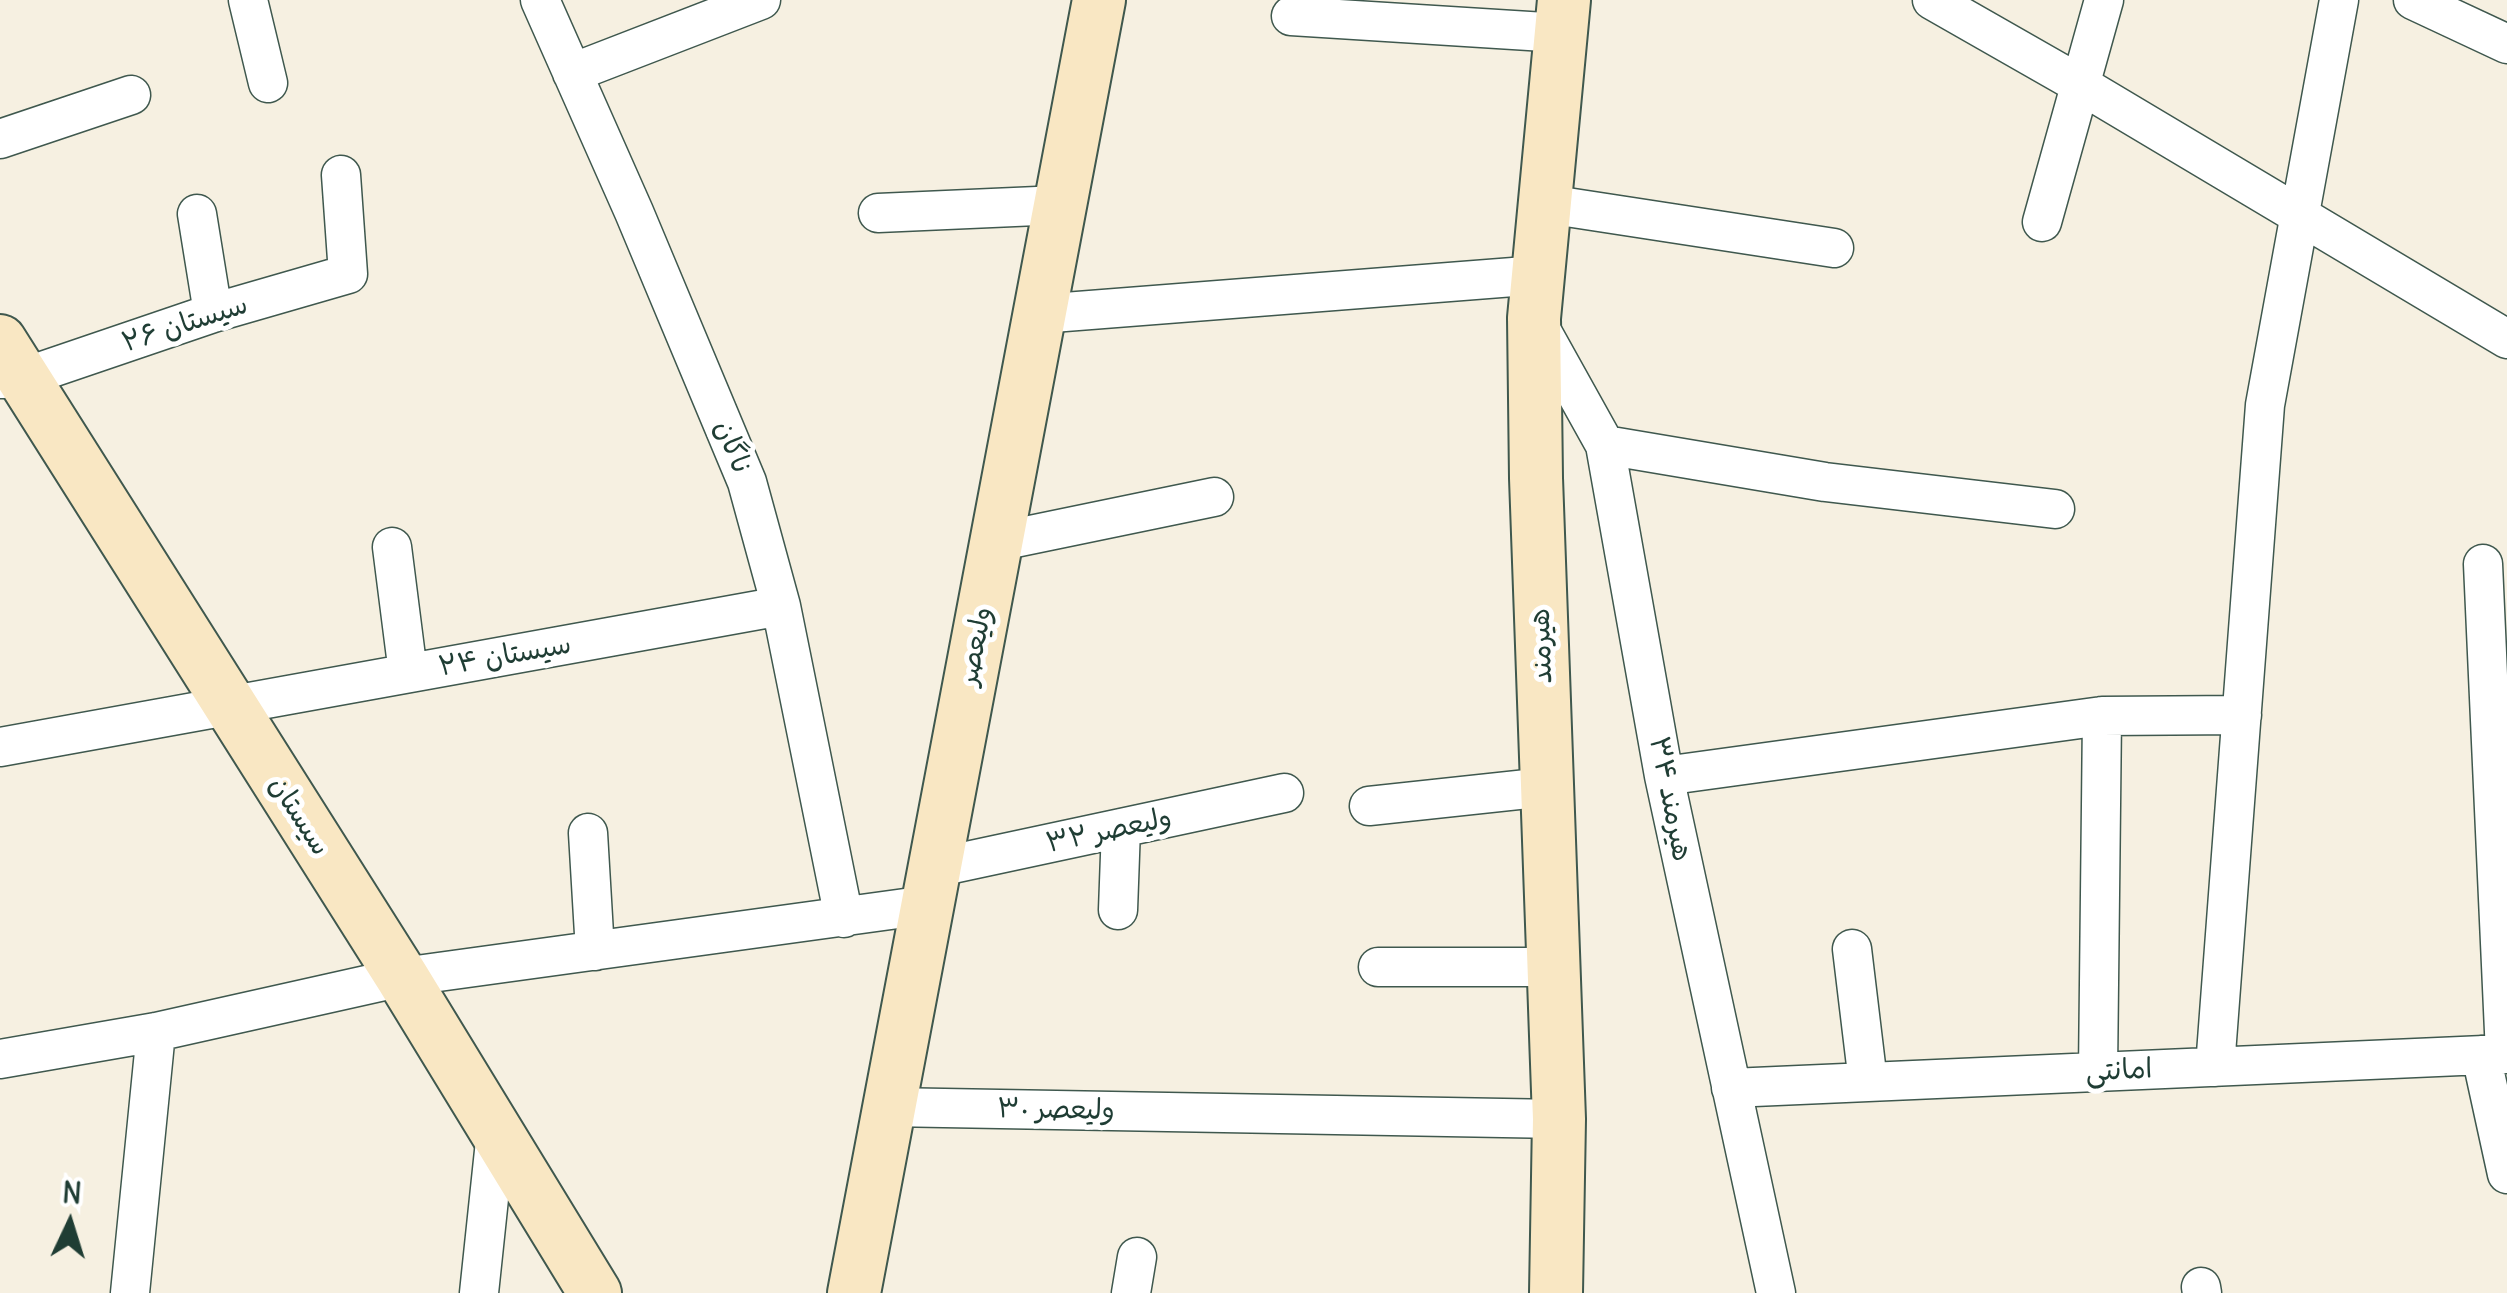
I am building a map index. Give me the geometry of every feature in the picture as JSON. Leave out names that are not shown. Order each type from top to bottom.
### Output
[{"type":"street","points":[[248,0],[268,82]]},
{"type":"street","name":"ناگان","points":[[540,0],[746,482],[781,606],[844,918]]},
{"type":"street","points":[[572,73],[760,0]]},
{"type":"street","name":"ولیعصر","points":[[854,1293],[1099,0]]},
{"type":"street","points":[[1932,0],[2507,339]]},
{"type":"street","points":[[2042,222],[2104,0]]},
{"type":"street","points":[[2215,1067],[2265,404],[2339,0]]},
{"type":"street","points":[[2413,0],[2507,44]]},
{"type":"street","points":[[1291,16],[1562,16]]},
{"type":"street","name":"هیرمند","points":[[1556,1293],[1558,1119],[1536,478],[1536,296],[1562,16]]},
{"type":"street","points":[[0,139],[131,96]]},
{"type":"street","name":"سیستان ۲۶","points":[[8,366],[348,274],[340,175]]},
{"type":"street","points":[[1547,204],[1834,248]]},
{"type":"street","points":[[878,213],[1060,205]]},
{"type":"street","points":[[197,214],[213,313]]},
{"type":"street","points":[[1039,314],[1289,294],[1536,296]]},
{"type":"street","name":"هیرمند ۳۴","points":[[1536,296],[1605,445],[1664,776],[1776,1293]]},
{"type":"street","name":"سیستان","points":[[8,366],[402,977],[595,1293]]},
{"type":"street","points":[[1605,445],[1825,482],[2056,508]]},
{"type":"street","points":[[996,542],[1214,498]]},
{"type":"street","points":[[392,547],[408,673]]},
{"type":"street","points":[[2483,564],[2498,1054],[2507,1174]]},
{"type":"street","name":"سیستان ۲۴","points":[[0,747],[781,606]]},
{"type":"street","points":[[1664,776],[2102,716],[2242,715]]},
{"type":"street","points":[[2098,1072],[2102,716]]},
{"type":"street","points":[[1370,806],[1546,786]]},
{"type":"street","name":"ولیعصر ۳۲","points":[[0,1059],[156,1032],[402,977],[844,918],[1121,828],[1284,794]]},
{"type":"street","points":[[1118,910],[1121,828]]},
{"type":"street","points":[[588,833],[595,952]]},
{"type":"street","points":[[1852,948],[1868,1082]]},
{"type":"street","points":[[1378,967],[1553,967]]},
{"type":"street","points":[[130,1293],[156,1032]]},
{"type":"street","name":"امانتی","points":[[1731,1088],[2498,1054]]},
{"type":"street","name":"ولیعصر ۳۰","points":[[888,1106],[1558,1119]]},
{"type":"street","points":[[479,1293],[496,1132]]}]
